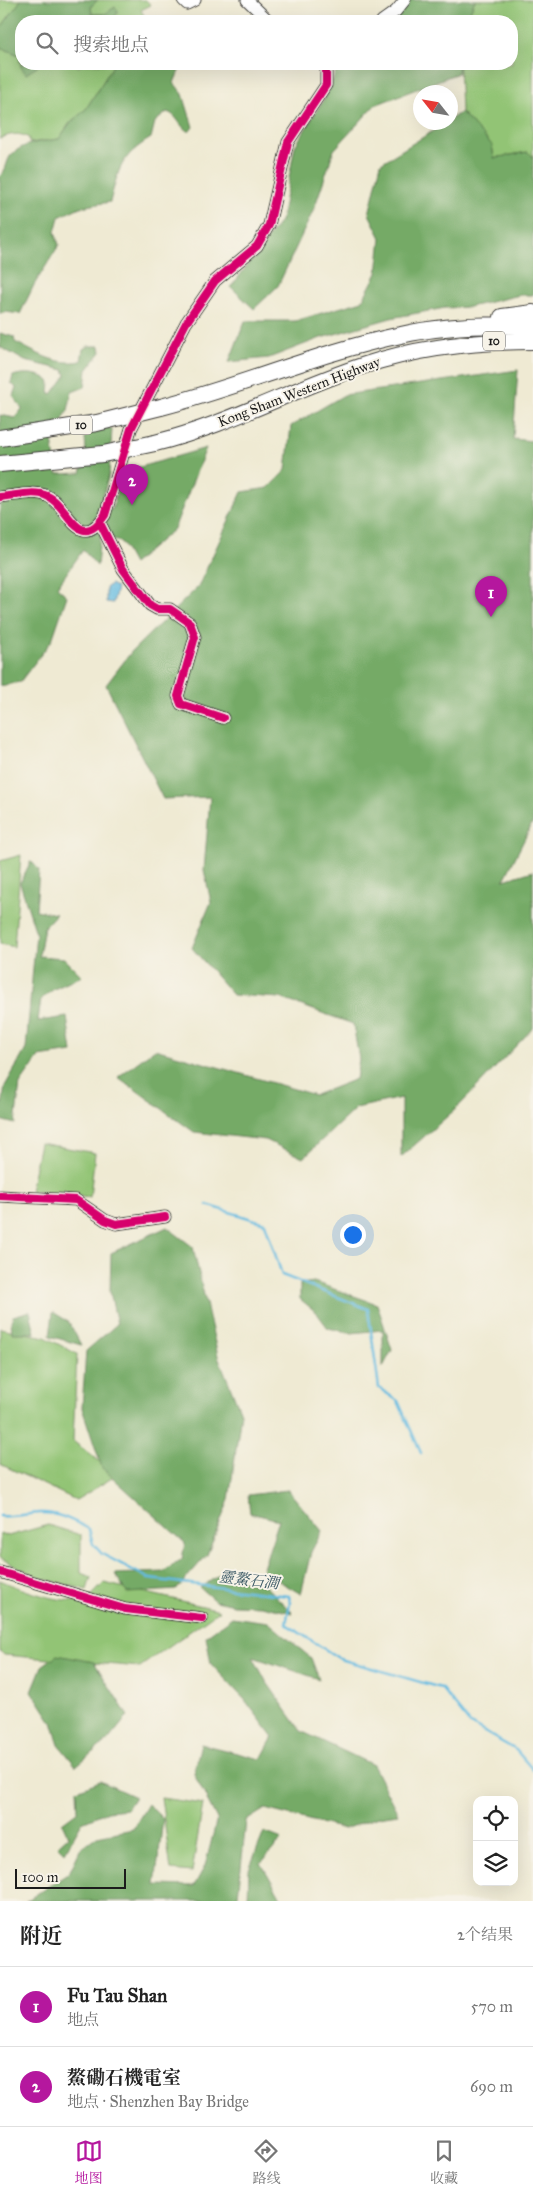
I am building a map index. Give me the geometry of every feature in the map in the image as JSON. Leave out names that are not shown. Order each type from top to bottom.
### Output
[{"type":"highway","points":[[453,327],[493,318],[533,314]]},
{"type":"highway","name":"Kong Sham Western Highway","points":[[0,438],[89,424],[161,408],[373,341],[453,327],[533,326]]},
{"type":"highway","name":"Kong Sham Western Highway","points":[[0,464],[86,456],[155,443],[213,426],[366,365],[405,354],[455,344],[488,341],[533,342]]},
{"type":"highway","points":[[455,344],[481,350],[533,353]]},
{"type":"street","points":[[183,0],[187,4],[195,0]]},
{"type":"street","points":[[247,0],[263,15]]},
{"type":"street","points":[[390,15],[405,0]]},
{"type":"street","points":[[0,497],[37,494],[48,496],[56,502],[72,524],[85,530],[94,528],[100,523],[105,515],[131,429],[186,323],[215,281],[257,246],[264,236],[269,225],[288,142],[326,85],[326,70]]},
{"type":"street","points":[[100,523],[123,569],[150,605],[170,609],[190,623],[195,638],[178,696],[181,704],[223,718]]},
{"type":"street","points":[[0,1196],[76,1200],[105,1220],[116,1224],[164,1217]]},
{"type":"street","points":[[0,1572],[125,1609],[202,1618]]},
{"type":"green space","points":[[0,0],[21,0],[0,29]]},
{"type":"green space","points":[[21,0],[98,0],[91,6],[92,14],[105,14],[115,7],[118,11],[116,15],[15,15],[15,53],[0,47],[0,29]]},
{"type":"green space","points":[[98,0],[146,0],[151,5],[141,10],[144,15],[92,14],[91,6]]},
{"type":"green space","points":[[410,0],[475,0],[469,15],[397,15]]},
{"type":"green space","points":[[475,0],[533,0],[533,157],[527,152],[494,158],[492,145],[461,112],[459,70],[518,70],[518,15],[469,15]]},
{"type":"green space","points":[[0,47],[15,53],[15,70],[110,70],[86,109],[70,123],[59,139],[29,143],[29,138],[18,134],[0,139]]},
{"type":"green space","points":[[23,70],[32,70],[26,74]]},
{"type":"green space","points":[[110,70],[179,70],[174,83],[183,94],[193,127],[189,132],[174,116],[167,112],[155,122],[151,138],[133,151],[122,164],[110,202],[80,207],[59,217],[55,232],[59,245],[34,285],[20,314],[5,312],[0,314],[0,176],[9,157],[21,147],[59,139],[70,123],[86,109]]},
{"type":"green space","points":[[337,70],[458,70],[458,73],[427,85],[413,85],[413,90],[375,105],[334,150],[314,209],[278,286],[254,309],[231,287],[281,220],[295,146],[327,94]]},
{"type":"green space","points":[[461,112],[492,145],[494,158],[528,152],[533,157],[533,295],[520,295],[469,307],[445,308],[391,318],[321,338],[269,358],[229,362],[245,321],[295,321],[362,301],[377,273],[381,238],[369,214],[381,163],[435,130],[458,130],[458,114]]},
{"type":"green space","points":[[0,333],[14,337],[15,342],[47,358],[63,362],[81,361],[83,349],[88,346],[100,346],[101,352],[87,370],[85,387],[72,392],[68,410],[52,440],[57,474],[81,473],[86,453],[85,438],[98,424],[112,429],[109,475],[101,503],[112,510],[123,468],[140,467],[206,448],[174,529],[133,564],[121,542],[100,537],[97,566],[83,550],[57,587],[67,596],[52,640],[20,682],[0,686],[0,415],[15,418],[22,409],[13,396],[16,388],[11,383],[13,376],[27,374],[43,377],[50,382],[49,393],[52,394],[66,375],[64,370],[25,361],[0,347]]},
{"type":"green space","points":[[518,370],[513,439],[533,441],[533,822],[504,880],[533,871],[533,1028],[458,1107],[401,1157],[401,1098],[356,1108],[303,1158],[266,1140],[194,1132],[118,1077],[155,1049],[315,1095],[356,1079],[359,1059],[353,1024],[280,998],[233,995],[192,948],[211,902],[204,870],[210,797],[163,799],[106,685],[132,651],[198,587],[242,492],[268,488],[286,470],[291,426],[344,395]]},
{"type":"green space","points":[[21,855],[14,947],[0,944],[0,861]]},
{"type":"green space","points":[[31,861],[39,870],[36,910],[56,914],[44,927],[39,956],[64,958],[82,976],[54,989],[41,999],[38,1021],[67,1017],[72,1052],[39,1057],[20,1084],[15,1124],[0,1120],[5,1086],[26,1049],[36,933],[20,883]]},
{"type":"green space","points":[[40,1143],[95,1153],[90,1197],[30,1191]]},
{"type":"green space","points":[[167,1227],[193,1247],[218,1356],[241,1413],[229,1500],[207,1555],[176,1590],[127,1593],[115,1574],[163,1572],[182,1559],[185,1543],[102,1468],[82,1408],[86,1351],[117,1324],[110,1292],[111,1253]]},
{"type":"green space","points":[[314,1282],[377,1304],[392,1350],[383,1367],[383,1330],[351,1333],[328,1328],[316,1312],[300,1299],[300,1284]]},
{"type":"green space","points":[[30,1311],[35,1333],[12,1333],[11,1321],[13,1316]]},
{"type":"green space","points":[[53,1312],[69,1322],[81,1345],[50,1336]]},
{"type":"green space","points":[[0,1328],[45,1337],[77,1354],[73,1441],[117,1475],[76,1500],[0,1464]]},
{"type":"green space","points":[[288,1490],[322,1531],[311,1552],[301,1594],[262,1571],[279,1520],[250,1513],[248,1495]]},
{"type":"green space","points":[[48,1525],[81,1535],[81,1573],[91,1577],[87,1590],[40,1578],[0,1558],[0,1533],[8,1536]]},
{"type":"green space","points":[[219,1575],[264,1585],[293,1613],[261,1606],[234,1605],[215,1601],[200,1588]]},
{"type":"green space","points":[[0,1580],[42,1595],[64,1600],[86,1601],[104,1583],[220,1610],[140,1667],[4,1655],[0,1651]]},
{"type":"green space","points":[[232,1617],[268,1622],[311,1658],[319,1679],[253,1657],[266,1681],[301,1731],[373,1765],[398,1814],[378,1817],[344,1829],[265,1809],[246,1821],[238,1896],[234,1901],[26,1901],[69,1873],[81,1848],[97,1836],[133,1829],[148,1804],[163,1819],[155,1885],[194,1886],[205,1866],[217,1819],[194,1774],[201,1744],[261,1759],[273,1737],[245,1700],[211,1664],[206,1636]]},
{"type":"green space","points":[[57,1655],[94,1662],[128,1716],[109,1739],[76,1766],[59,1745],[52,1722],[32,1691],[42,1666]]},
{"type":"green space","points":[[100,1781],[135,1797],[127,1809],[108,1811],[82,1822],[65,1852],[58,1845],[68,1836],[62,1823],[78,1811],[77,1790]]},
{"type":"green space","points":[[161,1798],[203,1804],[192,1872],[171,1870]]},
{"type":"green space","points":[[264,1832],[282,1839],[261,1863],[283,1901],[248,1901],[249,1869]]},
{"type":"water","points":[[111,584],[117,588],[113,603],[106,602],[106,588]]},
{"type":"waterway","points":[[207,1205],[265,1223],[282,1275],[368,1309],[379,1388],[398,1401],[421,1453]]},
{"type":"waterway","name":"靈鰲石澗","points":[[0,1516],[46,1513],[71,1520],[89,1529],[93,1544],[102,1554],[150,1579],[289,1596],[290,1603],[286,1624],[340,1659],[441,1688],[470,1724],[516,1750],[533,1770]]},
{"type":"cycle path","points":[[0,497],[30,493],[42,494],[54,501],[80,529],[88,530],[96,526],[105,515],[131,429],[186,323],[215,281],[257,246],[269,225],[288,142],[326,85],[326,70]]},
{"type":"cycle path","points":[[100,523],[123,569],[150,605],[157,609],[170,609],[190,623],[195,637],[178,696],[181,704],[223,718]]},
{"type":"cycle path","points":[[0,1196],[76,1200],[105,1220],[116,1224],[165,1217]]},
{"type":"cycle path","points":[[0,1572],[125,1609],[202,1618]]},
{"type":"place","name":"鰲磡石機電室","points":[[132,505]]},
{"type":"place","name":"Fu Tau Shan","points":[[491,617]]}]
